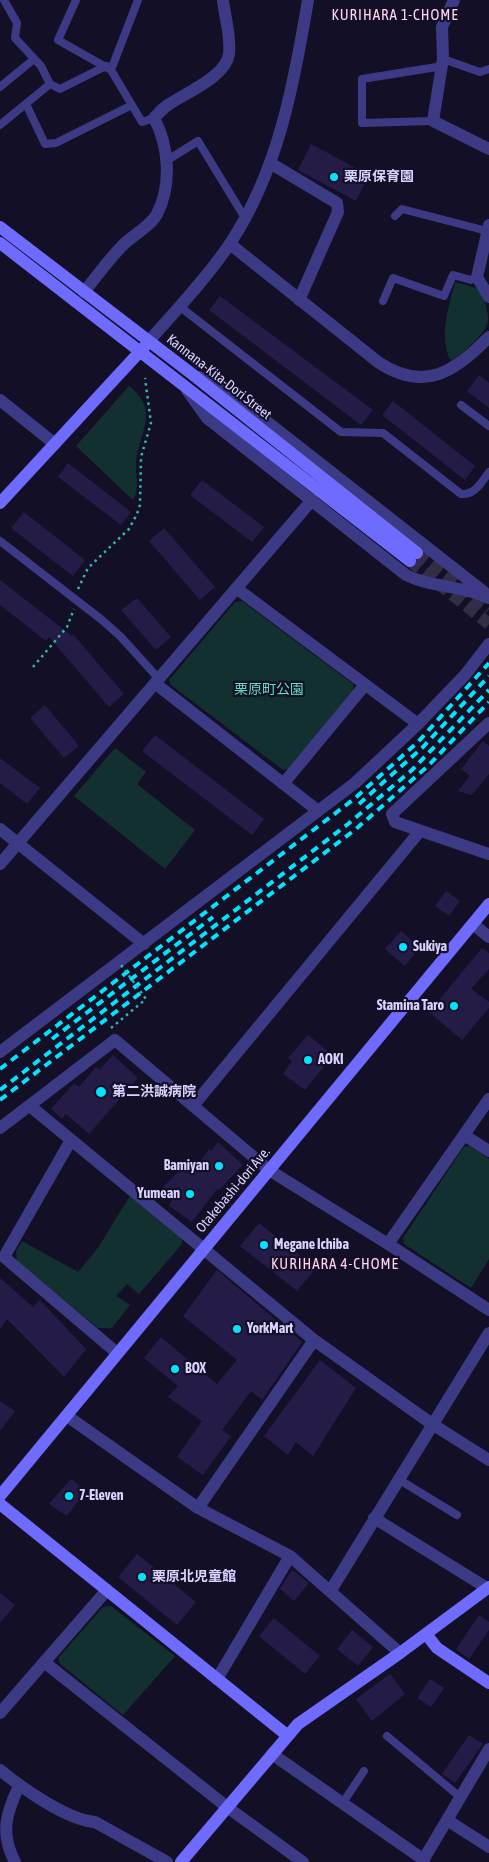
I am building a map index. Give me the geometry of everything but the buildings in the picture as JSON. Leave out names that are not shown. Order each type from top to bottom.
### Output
[{"type":"street","points":[[84,292],[123,245],[156,216],[167,180],[166,161],[159,128],[154,118],[167,105],[205,82],[226,62],[229,55],[228,25],[223,0]]},
{"type":"street","points":[[0,503],[149,341],[230,244],[260,190],[270,163],[292,86],[308,0]]},
{"type":"street","points":[[454,0],[442,27],[443,62],[433,120],[489,149]]},
{"type":"street","points":[[270,163],[336,203],[338,212],[299,300]]},
{"type":"street","name":"Kannana-Kita-Dori Street","points":[[0,227],[192,374],[414,557],[184,385],[0,243]]},
{"type":"street","points":[[488,228],[477,277],[489,297]]},
{"type":"street","points":[[230,244],[378,362],[399,374],[431,377],[455,368],[489,337]]},
{"type":"street","points":[[192,374],[229,392],[489,597]]},
{"type":"street","points":[[184,385],[207,418],[411,578],[465,589],[489,597]]},
{"type":"street","points":[[0,400],[55,444]]},
{"type":"street","points":[[0,864],[312,500]]},
{"type":"street","points":[[236,588],[418,724]]},
{"type":"street","points":[[0,1052],[355,782],[418,724],[465,675],[489,644]]},
{"type":"street","points":[[157,681],[317,810]]},
{"type":"street","points":[[283,784],[365,685]]},
{"type":"street","points":[[489,723],[392,814],[395,822],[489,854]]},
{"type":"street","points":[[0,829],[144,944]]},
{"type":"street","points":[[193,1106],[420,831]]},
{"type":"street","name":"Otakebashi-dori Ave.","points":[[0,1496],[67,1416],[116,1353],[489,904]]},
{"type":"street","points":[[473,924],[489,937]]},
{"type":"street","points":[[0,1128],[115,1040],[269,1170],[489,1310]]},
{"type":"street","points":[[388,1244],[489,1099]]},
{"type":"street","points":[[30,1106],[314,1340],[432,1424],[489,1460]]},
{"type":"street","points":[[464,1135],[489,1151]]},
{"type":"street","points":[[71,1140],[4,1257],[116,1353]]},
{"type":"street","points":[[331,1590],[489,1333]]},
{"type":"street","points":[[198,1508],[314,1340]]},
{"type":"street","points":[[67,1416],[198,1508],[290,1556],[331,1590],[400,1653]]},
{"type":"street","points":[[0,1504],[288,1736]]},
{"type":"street","points":[[181,1862],[298,1724],[400,1653],[488,1587],[374,1518]]},
{"type":"street","points":[[218,1679],[290,1556]]},
{"type":"street","points":[[0,1713],[107,1590]]},
{"type":"street","points":[[426,1634],[438,1648],[489,1683]]},
{"type":"street","points":[[44,1662],[227,1807],[303,1862]]},
{"type":"street","points":[[272,1754],[423,1861],[489,1748]]},
{"type":"street","points":[[0,1770],[19,1786],[84,1821],[95,1822],[167,1862]]},
{"type":"street","points":[[13,1861],[7,1844],[3,1818],[19,1786]]},
{"type":"street","points":[[447,1820],[489,1847]]},
{"type":"lane","points":[[4,0],[16,23],[15,38],[41,66],[50,84],[60,89],[108,68],[138,0]]},
{"type":"lane","points":[[76,0],[58,40],[108,68],[142,122],[154,118]]},
{"type":"lane","points":[[0,87],[34,59]]},
{"type":"lane","points":[[433,120],[362,123],[362,79],[443,62],[480,72],[489,69]]},
{"type":"lane","points":[[0,125],[50,84]]},
{"type":"lane","points":[[26,104],[45,144],[56,143],[132,105]]},
{"type":"lane","points":[[166,161],[198,141],[245,218]]},
{"type":"lane","points":[[395,216],[402,208],[488,228]]},
{"type":"lane","points":[[383,301],[393,278],[444,296],[453,275],[471,280],[477,277]]},
{"type":"lane","points":[[179,306],[341,432],[377,431],[383,433],[461,494],[468,494],[474,491],[489,472]]},
{"type":"lane","points":[[461,404],[489,426]]},
{"type":"lane","points":[[0,541],[121,637],[157,681]]},
{"type":"lane","points":[[398,1479],[457,1515]]},
{"type":"lane","points":[[387,1736],[460,1797]]},
{"type":"lane","points":[[342,1804],[364,1771]]},
{"type":"path","points":[[33,667],[67,627],[88,568],[129,529],[137,514],[140,493],[141,457],[151,423],[145,378]]},
{"type":"path","points":[[120,1019],[146,1000],[121,967]]},
{"type":"green space","points":[[455,282],[480,289],[486,304],[488,320],[484,331],[479,337],[451,361],[447,352],[445,332]]},
{"type":"green space","points":[[129,386],[144,404],[146,412],[144,431],[136,462],[137,486],[133,500],[76,446]]},
{"type":"green space","name":"栗原町公園","points":[[242,601],[353,684],[354,691],[289,769],[283,770],[171,685],[169,680],[235,602]]},
{"type":"green space","points":[[115,748],[146,772],[137,784],[195,830],[165,869],[74,796]]},
{"type":"green space","points":[[470,1146],[489,1159],[489,1259],[471,1288],[404,1244],[403,1238],[464,1147]]},
{"type":"green space","points":[[131,1194],[181,1232],[182,1244],[139,1294],[127,1284],[116,1296],[130,1305],[112,1328],[98,1328],[17,1261],[16,1251],[22,1241],[78,1272],[98,1248]]},
{"type":"green space","points":[[111,1606],[175,1656],[123,1715],[59,1663],[59,1657],[103,1607]]},
{"type":"tunnel","points":[[417,553],[489,609]]},
{"type":"tunnel","points":[[410,561],[489,624]]},
{"type":"railway","points":[[0,1069],[354,799],[418,742],[489,663]]},
{"type":"railway","points":[[359,804],[423,747],[489,676]]},
{"type":"railway","points":[[0,1090],[348,824],[412,770],[489,690]]},
{"type":"railway","points":[[0,1100],[356,829],[428,766],[489,702]]},
{"type":"railway","points":[[52,1039],[213,917]]},
{"type":"place","name":"栗原保育園","points":[[334,177]]},
{"type":"place","name":"Sukiya","points":[[403,947]]},
{"type":"place","name":"Stamina Taro","points":[[454,1006]]},
{"type":"place","name":"AOKI","points":[[308,1060]]},
{"type":"place","name":"第二洪誠病院","points":[[101,1092]]},
{"type":"place","name":"Bamiyan","points":[[219,1166]]},
{"type":"place","name":"Yumean","points":[[190,1194]]},
{"type":"place","name":"Megane Ichiba","points":[[264,1245]]},
{"type":"place","name":"YorkMart","points":[[237,1329]]},
{"type":"place","name":"BOX","points":[[175,1369]]},
{"type":"place","name":"7-Eleven","points":[[69,1496]]},
{"type":"place","name":"栗原北児童館","points":[[142,1577]]},
{"type":"district","name":"KURIHARA 1-CHOME","points":[[395,15]]},
{"type":"district","name":"KURIHARA 4-CHOME","points":[[335,1264]]}]
